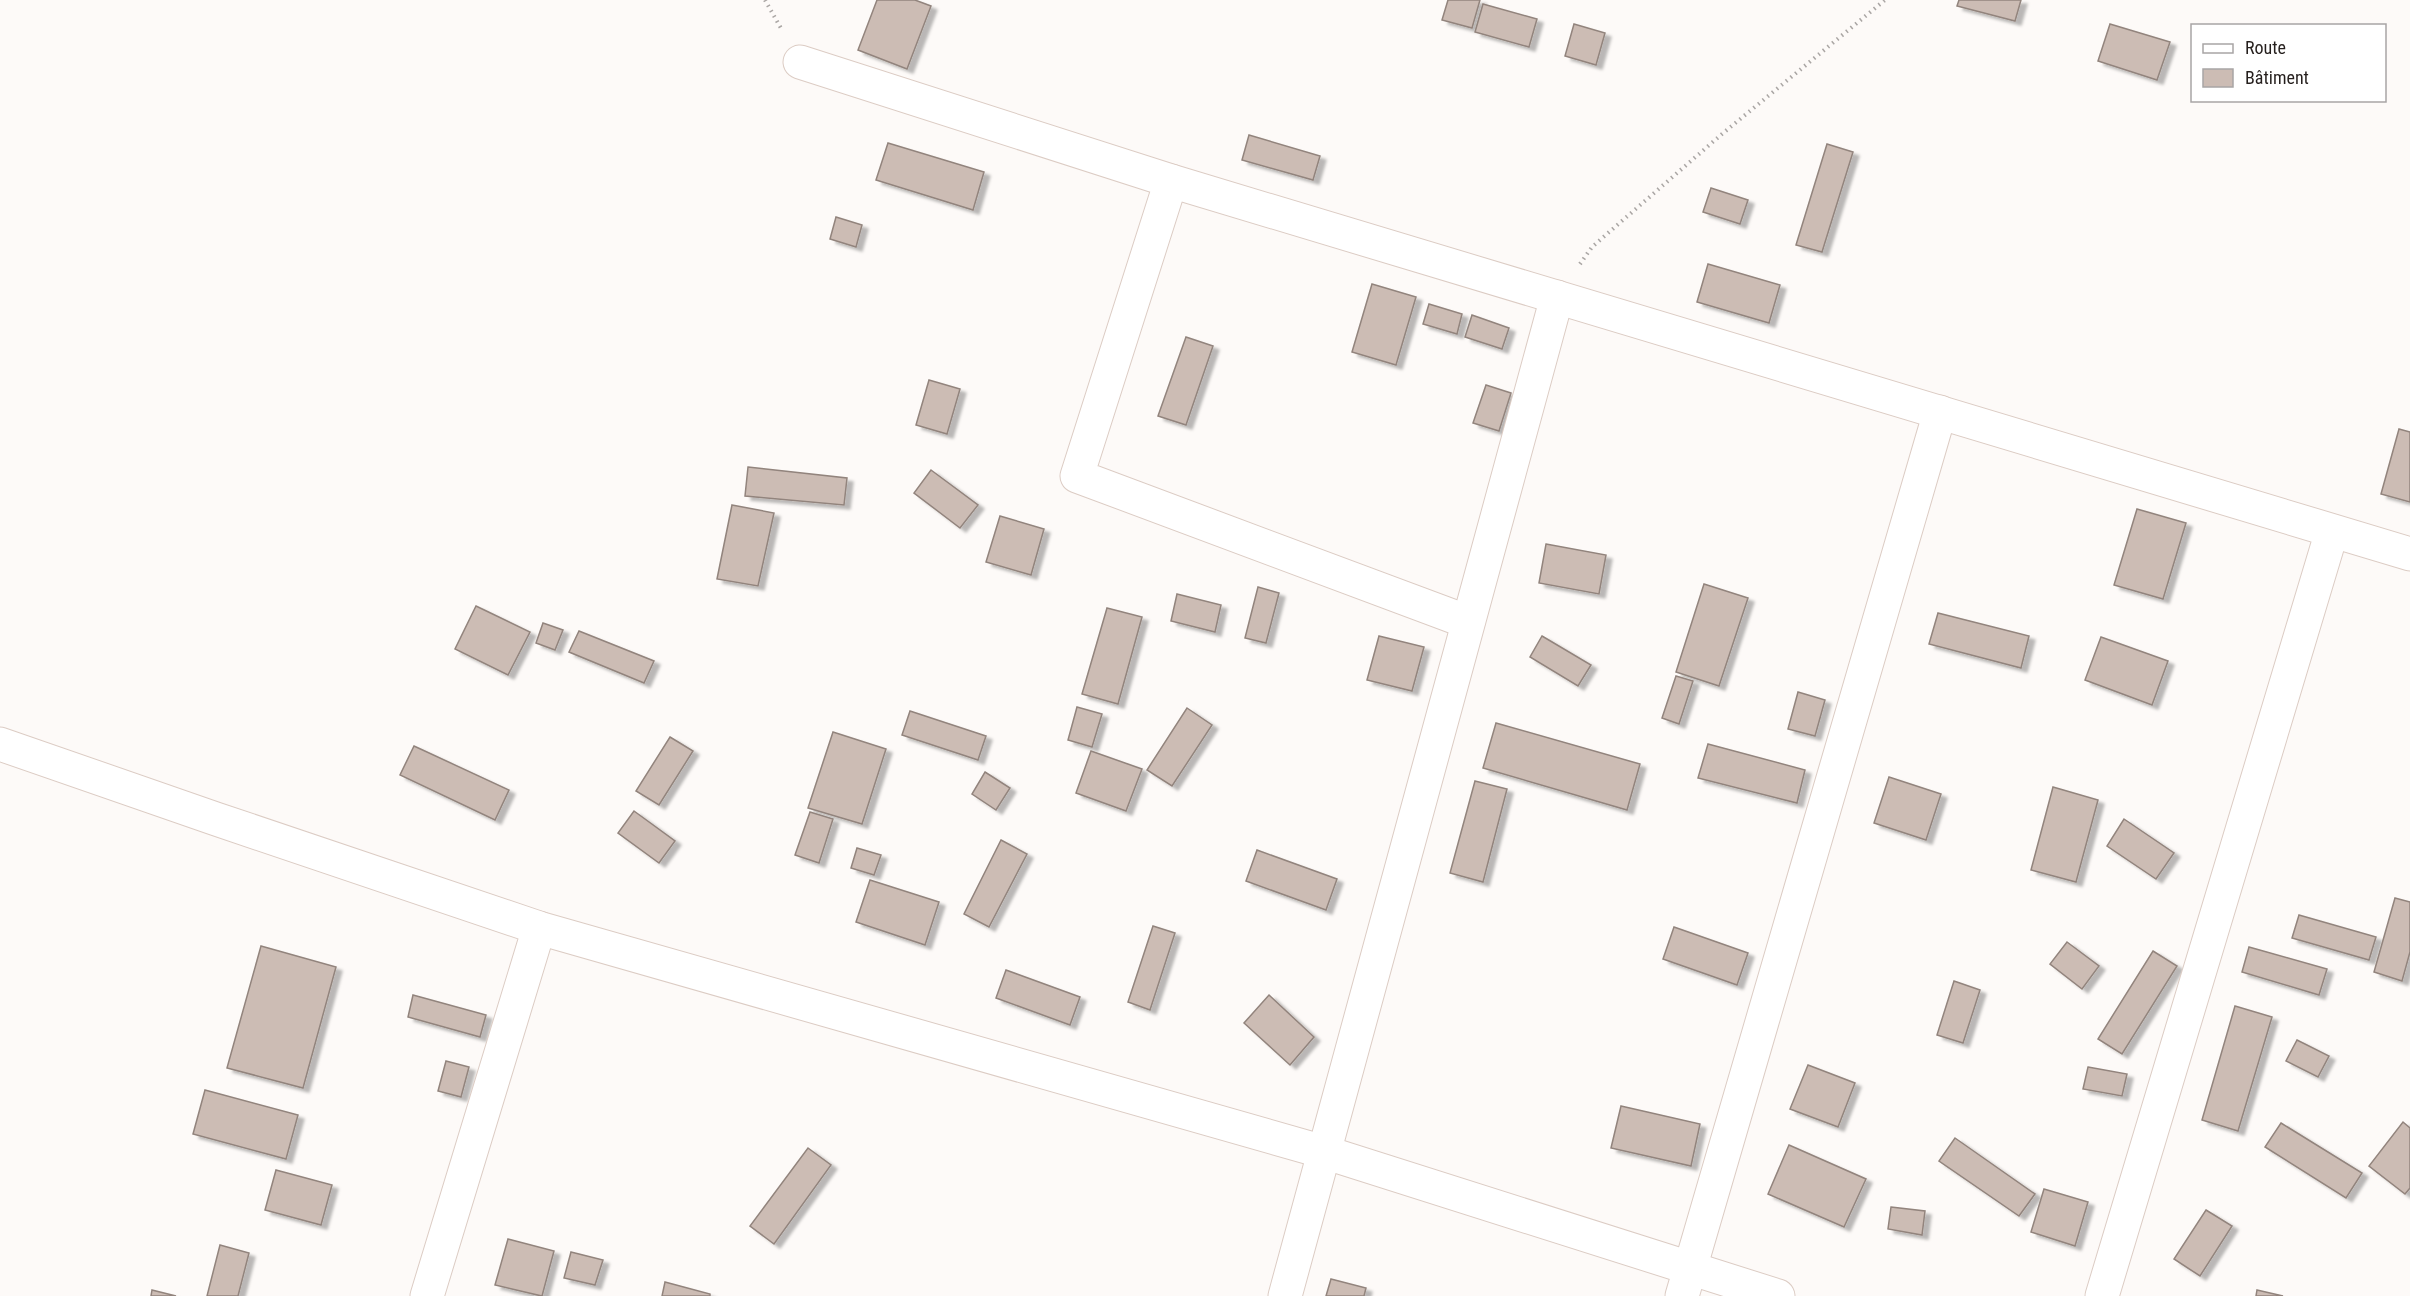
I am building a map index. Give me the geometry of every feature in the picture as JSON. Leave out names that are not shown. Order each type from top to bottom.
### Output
[{"type":"street","points":[[800,62],[1171,181],[2410,554]]},
{"type":"street","points":[[1171,181],[1077,476],[1468,622]]},
{"type":"street","points":[[1285,1296],[1557,297]]},
{"type":"street","points":[[1686,1282],[1940,412]]},
{"type":"street","points":[[2102,1296],[2332,531]]},
{"type":"street","points":[[0,744],[539,928],[1324,1152],[1686,1282],[1778,1296]]},
{"type":"street","points":[[427,1296],[539,928]]},
{"type":"path","points":[[1557,297],[1592,247],[1722,134],[1885,0]]},
{"type":"building","points":[[877,0],[915,0],[931,6],[907,69],[858,50]]},
{"type":"building","points":[[1448,0],[1480,0],[1472,28],[1442,20]]},
{"type":"building","points":[[1959,0],[2021,0],[2015,21],[1957,6]]},
{"type":"building","points":[[1483,4],[1537,19],[1529,47],[1475,32]]},
{"type":"building","points":[[1574,24],[1605,33],[1596,65],[1565,56]]},
{"type":"building","points":[[2110,24],[2170,42],[2157,80],[2098,61]]},
{"type":"building","points":[[1249,135],[1320,156],[1313,180],[1242,160]]},
{"type":"building","points":[[888,143],[984,172],[973,210],[876,180]]},
{"type":"building","points":[[1827,144],[1853,152],[1822,252],[1796,245]]},
{"type":"building","points":[[1711,188],[1748,200],[1740,224],[1703,212]]},
{"type":"building","points":[[836,217],[862,225],[856,247],[830,239]]},
{"type":"building","points":[[1708,264],[1780,285],[1769,323],[1697,302]]},
{"type":"building","points":[[1372,284],[1416,297],[1396,365],[1352,352]]},
{"type":"building","points":[[1429,304],[1462,314],[1457,334],[1423,324]]},
{"type":"building","points":[[1472,315],[1509,328],[1502,349],[1465,337]]},
{"type":"building","points":[[1186,337],[1213,346],[1186,425],[1158,416]]},
{"type":"building","points":[[929,380],[960,389],[947,434],[916,425]]},
{"type":"building","points":[[1486,385],[1511,393],[1499,431],[1473,423]]},
{"type":"building","points":[[2399,429],[2410,432],[2410,502],[2381,494]]},
{"type":"building","points":[[748,467],[847,478],[844,505],[745,496]]},
{"type":"building","points":[[931,470],[978,505],[960,528],[914,493]]},
{"type":"building","points":[[732,505],[774,513],[758,586],[717,579]]},
{"type":"building","points":[[2137,509],[2186,523],[2163,599],[2114,585]]},
{"type":"building","points":[[1000,516],[1044,529],[1031,575],[986,562]]},
{"type":"building","points":[[1546,544],[1606,555],[1599,594],[1539,583]]},
{"type":"building","points":[[1704,584],[1748,598],[1719,686],[1676,672]]},
{"type":"building","points":[[1258,587],[1279,593],[1266,643],[1245,638]]},
{"type":"building","points":[[1177,594],[1221,605],[1215,632],[1171,621]]},
{"type":"building","points":[[476,606],[530,632],[508,675],[455,649]]},
{"type":"building","points":[[1107,608],[1142,617],[1118,704],[1082,694]]},
{"type":"building","points":[[1938,613],[2029,636],[2021,668],[1929,644]]},
{"type":"building","points":[[543,623],[563,630],[555,650],[536,643]]},
{"type":"building","points":[[579,631],[654,661],[644,683],[569,652]]},
{"type":"building","points":[[1379,636],[1424,647],[1412,691],[1367,680]]},
{"type":"building","points":[[1542,636],[1591,665],[1578,686],[1530,657]]},
{"type":"building","points":[[2101,637],[2168,661],[2152,705],[2085,680]]},
{"type":"building","points":[[1676,676],[1693,681],[1679,724],[1662,718]]},
{"type":"building","points":[[1798,692],[1825,700],[1815,736],[1788,729]]},
{"type":"building","points":[[1077,707],[1102,714],[1092,747],[1068,740]]},
{"type":"building","points":[[1187,708],[1212,725],[1172,786],[1147,770]]},
{"type":"building","points":[[910,711],[986,736],[978,760],[902,735]]},
{"type":"building","points":[[1496,723],[1640,764],[1627,810],[1483,768]]},
{"type":"building","points":[[833,732],[886,749],[862,824],[808,808]]},
{"type":"building","points":[[670,737],[693,751],[659,805],[636,791]]},
{"type":"building","points":[[1708,744],[1805,770],[1797,803],[1698,778]]},
{"type":"building","points":[[414,746],[509,790],[495,820],[400,775]]},
{"type":"building","points":[[1091,751],[1142,769],[1126,811],[1076,793]]},
{"type":"building","points":[[985,772],[1010,788],[996,810],[972,794]]},
{"type":"building","points":[[1889,777],[1941,794],[1926,840],[1874,823]]},
{"type":"building","points":[[1475,781],[1507,789],[1483,882],[1450,873]]},
{"type":"building","points":[[2053,787],[2098,800],[2076,882],[2031,870]]},
{"type":"building","points":[[634,811],[675,841],[659,863],[618,833]]},
{"type":"building","points":[[810,812],[833,819],[819,863],[795,855]]},
{"type":"building","points":[[2124,819],[2174,853],[2156,879],[2107,846]]},
{"type":"building","points":[[1001,840],[1027,854],[989,927],[964,914]]},
{"type":"building","points":[[857,848],[881,855],[874,875],[851,868]]},
{"type":"building","points":[[1257,850],[1337,879],[1326,910],[1246,881]]},
{"type":"building","points":[[870,880],[939,902],[925,945],[856,922]]},
{"type":"building","points":[[2395,898],[2410,902],[2410,952],[2402,981],[2374,972]]},
{"type":"building","points":[[2299,915],[2376,937],[2369,960],[2292,938]]},
{"type":"building","points":[[1153,926],[1175,933],[1150,1010],[1128,1002]]},
{"type":"building","points":[[1674,927],[1748,953],[1737,985],[1663,959]]},
{"type":"building","points":[[2067,942],[2099,966],[2082,989],[2050,964]]},
{"type":"building","points":[[261,946],[336,967],[303,1088],[227,1068]]},
{"type":"building","points":[[2249,947],[2327,969],[2319,995],[2242,972]]},
{"type":"building","points":[[2153,951],[2177,966],[2122,1054],[2098,1039]]},
{"type":"building","points":[[1006,970],[1080,997],[1070,1025],[996,998]]},
{"type":"building","points":[[1954,981],[1980,990],[1963,1043],[1937,1035]]},
{"type":"building","points":[[413,995],[486,1015],[480,1037],[408,1017]]},
{"type":"building","points":[[1269,995],[1314,1037],[1290,1065],[1244,1023]]},
{"type":"building","points":[[2235,1006],[2272,1017],[2238,1131],[2202,1120]]},
{"type":"building","points":[[2297,1040],[2329,1056],[2318,1077],[2286,1061]]},
{"type":"building","points":[[446,1061],[469,1067],[461,1097],[438,1091]]},
{"type":"building","points":[[1808,1065],[1855,1083],[1838,1127],[1790,1109]]},
{"type":"building","points":[[2088,1067],[2127,1074],[2122,1096],[2083,1089]]},
{"type":"building","points":[[205,1090],[298,1115],[286,1159],[193,1134]]},
{"type":"building","points":[[1621,1106],[1700,1124],[1691,1166],[1611,1148]]},
{"type":"building","points":[[2403,1122],[2410,1128],[2410,1188],[2405,1194],[2369,1166]]},
{"type":"building","points":[[2281,1123],[2362,1173],[2346,1198],[2265,1147]]},
{"type":"building","points":[[1955,1138],[2035,1194],[2019,1216],[1939,1161]]},
{"type":"building","points":[[1789,1145],[1866,1179],[1844,1227],[1768,1194]]},
{"type":"building","points":[[808,1148],[831,1165],[774,1244],[750,1226]]},
{"type":"building","points":[[276,1170],[332,1185],[321,1225],[265,1210]]},
{"type":"building","points":[[2044,1189],[2088,1202],[2075,1246],[2031,1232]]},
{"type":"building","points":[[1891,1207],[1925,1211],[1922,1235],[1888,1229]]},
{"type":"building","points":[[2206,1210],[2232,1226],[2200,1276],[2174,1259]]},
{"type":"building","points":[[508,1239],[554,1251],[542,1296],[495,1285]]},
{"type":"building","points":[[220,1245],[249,1253],[238,1296],[207,1296]]},
{"type":"building","points":[[571,1252],[603,1260],[595,1285],[564,1278]]},
{"type":"building","points":[[1331,1279],[1366,1288],[1364,1296],[1326,1296]]},
{"type":"building","points":[[665,1282],[710,1294],[710,1296],[662,1296]]},
{"type":"building","points":[[152,1290],[176,1296],[151,1296]]},
{"type":"building","points":[[2257,1290],[2283,1296],[2256,1296]]}]
